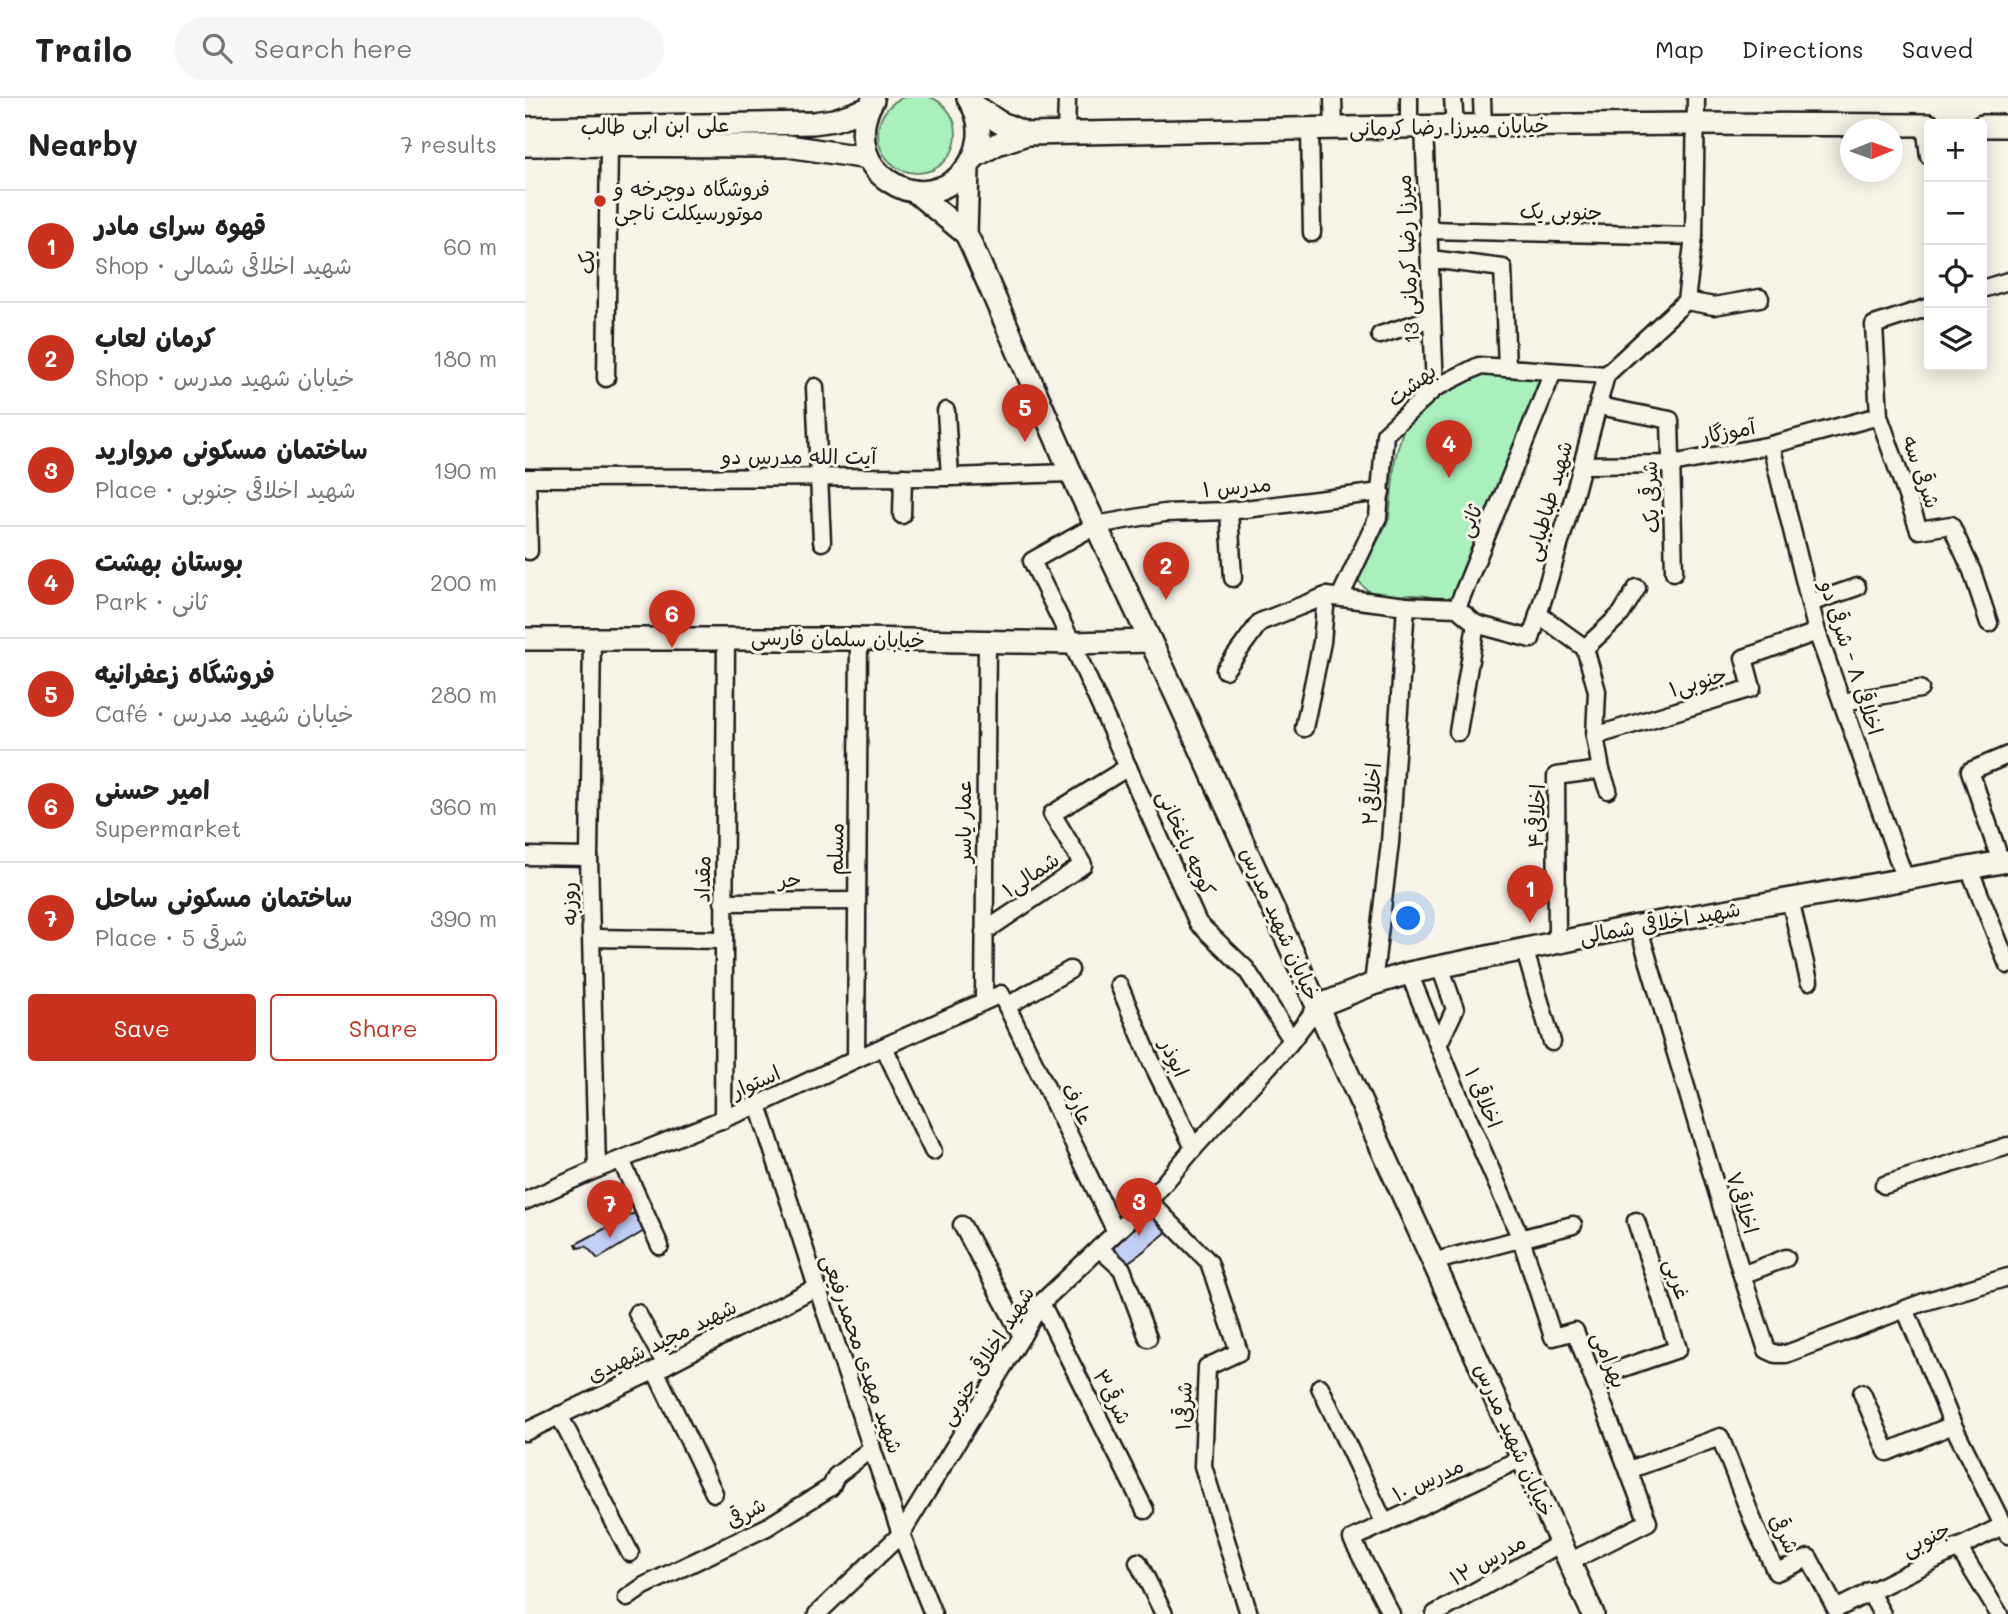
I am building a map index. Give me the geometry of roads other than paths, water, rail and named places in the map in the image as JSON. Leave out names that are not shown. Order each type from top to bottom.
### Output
[{"type":"main road","points":[[969,100],[999,122],[1027,134]]},
{"type":"main road","name":"خیابان شهید مدرس","points":[[966,234],[971,162],[978,148],[979,129],[969,100]]},
{"type":"main road","points":[[868,158],[863,142],[863,125],[871,104]]},
{"type":"main road","name":"علی ابن ابی طالب","points":[[525,128],[813,123],[834,120],[871,104]]},
{"type":"main road","name":"خیابان میرزا رضا کرمانی","points":[[914,191],[938,188],[960,177],[971,162],[997,144],[1027,134],[1455,126],[1924,125]]},
{"type":"main road","points":[[1987,125],[2008,126]]},
{"type":"main road","name":"علی ابن ابی طالب","points":[[525,145],[788,146],[868,158]]},
{"type":"main road","name":"خیابان شهید مدرس","points":[[868,158],[874,168],[892,183],[914,191],[966,234],[1071,473],[1318,1006],[1593,1614]]},
{"type":"main road","name":"خیابان سلمان فارسی","points":[[525,639],[726,638],[1072,643],[1150,641]]},
{"type":"main road","name":"شهید اخلاقی شمالی","points":[[1318,1006],[1409,972],[1637,926],[2005,861]]},
{"type":"street","points":[[1066,134],[1067,98]]},
{"type":"street","points":[[1333,98],[1334,129]]},
{"type":"street","name":"میرزا رضا کرمانی 13","points":[[1409,98],[1417,127],[1428,230],[1435,388]]},
{"type":"street","points":[[1453,98],[1455,126]]},
{"type":"street","points":[[1482,98],[1483,126]]},
{"type":"street","points":[[1606,375],[1686,300],[1694,236],[1696,98]]},
{"type":"street","points":[[1310,130],[1312,233]]},
{"type":"street","name":"یک","points":[[606,378],[609,146]]},
{"type":"street","name":"جنوبی یک","points":[[1428,230],[1694,236]]},
{"type":"street","points":[[1430,259],[1503,268],[1507,368]]},
{"type":"street","points":[[1987,287],[2008,281]]},
{"type":"street","points":[[1686,300],[1714,306],[1760,298]]},
{"type":"street","points":[[1879,416],[1874,325],[1926,308]]},
{"type":"street","points":[[1380,335],[1432,318]]},
{"type":"street","name":"بهشت","points":[[1304,727],[1333,596],[1378,517],[1385,434],[1435,388],[1479,366],[1606,375]]},
{"type":"street","name":"ثانی","points":[[1457,608],[1553,372]]},
{"type":"street","name":"شهید طباطبایی","points":[[1476,624],[1531,639],[1606,375]]},
{"type":"street","points":[[815,387],[822,542]]},
{"type":"street","name":"شرقی یک","points":[[1599,407],[1670,420],[1674,572]]},
{"type":"street","points":[[946,411],[950,477]]},
{"type":"street","name":"آموزگار","points":[[1582,464],[1672,464],[1771,444],[1879,416]]},
{"type":"street","name":"شرقی سه","points":[[1879,416],[1919,530],[1951,524],[1972,570],[1989,623]]},
{"type":"street","name":"اخلاقی ۸ - شرقی دو","points":[[1771,444],[1817,632],[1905,879]]},
{"type":"street","name":"آیت الله مدرس دو","points":[[526,478],[950,477],[1071,473]]},
{"type":"street","points":[[902,515],[903,477]]},
{"type":"street","points":[[526,478],[529,551]]},
{"type":"street","name":"مدرس ۱","points":[[1072,643],[1032,561],[1096,525],[1164,513],[1229,511],[1381,492]]},
{"type":"street","points":[[1229,511],[1233,578]]},
{"type":"street","points":[[1809,603],[1857,587]]},
{"type":"street","points":[[1585,648],[1621,614],[1637,588]]},
{"type":"street","points":[[1225,670],[1260,622],[1333,596],[1406,606],[1457,608],[1476,624],[1458,732]]},
{"type":"street","name":"اخلاقی۲","points":[[1373,984],[1390,843],[1406,606]]},
{"type":"street","points":[[1538,614],[1585,648],[1597,691],[1595,736],[1601,770],[1608,790]]},
{"type":"street","name":"جنوبی۱","points":[[1595,736],[1752,688],[1744,658],[1817,632]]},
{"type":"street","name":"روزبه","points":[[592,638],[589,857],[597,1169]]},
{"type":"street","name":"مقداد","points":[[723,1120],[726,638]]},
{"type":"street","name":"مسلم","points":[[856,1059],[859,639]]},
{"type":"street","name":"عمار یاسر","points":[[984,1000],[987,642]]},
{"type":"street","name":"کوچه باغخانی","points":[[1072,643],[1198,923],[1246,969],[1292,1040]]},
{"type":"street","points":[[1842,702],[1920,689]]},
{"type":"street","points":[[2005,861],[1970,771],[2008,755]]},
{"type":"street","name":"شمالی۱","points":[[984,932],[1083,865],[1052,814],[1128,767]]},
{"type":"street","name":"اخلاقی۴","points":[[1557,942],[1556,776],[1601,770]]},
{"type":"street","points":[[525,856],[589,857]]},
{"type":"street","points":[[1969,868],[2008,965]]},
{"type":"street","points":[[1790,899],[1809,981]]},
{"type":"street","name":"حر","points":[[723,902],[856,901]]},
{"type":"street","name":"اخلاقی۷","points":[[1637,926],[1742,1275],[1767,1349],[1776,1354],[1786,1354],[1924,1303],[2008,1277]]},
{"type":"street","points":[[592,939],[723,940]]},
{"type":"street","points":[[1524,948],[1552,1042]]},
{"type":"street","points":[[1438,1045],[1455,1009],[1440,966]]},
{"type":"street","name":"استوار","points":[[525,1201],[597,1169],[758,1105],[984,1000],[1004,1000],[1070,970]]},
{"type":"street","name":"اخلاقی ۱","points":[[1409,972],[1521,1240]]},
{"type":"street","name":"ابوذر","points":[[1119,985],[1152,1063],[1194,1148]]},
{"type":"street","name":"عارف","points":[[1004,1000],[1117,1232]]},
{"type":"street","name":"شهید اخلاقی جنوبی","points":[[817,1614],[901,1534],[1041,1303],[1149,1201],[1292,1040],[1318,1006]]},
{"type":"street","points":[[884,1048],[933,1151]]},
{"type":"street","name":"شهید مهدی محمدرفیعی","points":[[758,1105],[901,1534],[933,1614]]},
{"type":"street","points":[[1884,1185],[2008,1146]]},
{"type":"street","points":[[621,1160],[660,1246]]},
{"type":"street","name":"شرقی۱","points":[[1149,1201],[1209,1262],[1239,1352],[1207,1367],[1203,1466],[1249,1614]]},
{"type":"street","name":"غربی","points":[[1594,1378],[1678,1349],[1636,1221]]},
{"type":"street","points":[[962,1225],[1022,1336]]},
{"type":"street","points":[[1432,1262],[1573,1225]]},
{"type":"street","name":"بهرامی","points":[[1521,1240],[1553,1337],[1575,1331],[1648,1522]]},
{"type":"street","points":[[1099,1248],[1122,1269],[1148,1338]]},
{"type":"street","points":[[1742,1275],[1786,1258]]},
{"type":"street","name":"شهید مجید شهیدی","points":[[525,1432],[661,1367],[817,1287]]},
{"type":"street","name":"شرقی۳","points":[[1041,1303],[1145,1510]]},
{"type":"street","points":[[1906,1311],[1954,1425],[2005,1530]]},
{"type":"street","points":[[637,1313],[714,1493]]},
{"type":"street","points":[[1320,1387],[1385,1524]]},
{"type":"street","points":[[1862,1393],[1887,1452],[1954,1425]]},
{"type":"street","points":[[559,1415],[630,1553]]},
{"type":"street","name":"شرقی","points":[[1629,1470],[1720,1437],[1776,1572],[1809,1558],[1836,1609],[1869,1591]]},
{"type":"street","name":"شرقی","points":[[627,1598],[644,1586],[767,1527],[831,1487],[836,1476],[872,1448]]},
{"type":"street","name":"مدرس ۱۰","points":[[1391,1614],[1352,1539],[1522,1458]]},
{"type":"street","name":"مدرس ۱۲","points":[[1435,1614],[1565,1553],[1648,1522]]},
{"type":"street","name":"جنوبی","points":[[1869,1591],[1958,1547],[2005,1530]]},
{"type":"street","points":[[1958,1547],[1999,1614]]},
{"type":"street","points":[[1137,1562],[1164,1614]]},
{"type":"street","points":[[1869,1591],[1882,1614]]},
{"type":"place","name":"فروشگاه دوچرخه و موتورسیکلت ناجی","points":[[600,201]]},
{"type":"place","name":"فروشگاه زعفرانیه","points":[[1025,442]]},
{"type":"place","name":"بوستان بهشت","points":[[1449,478]]},
{"type":"place","name":"کرمان لعاب","points":[[1166,600]]},
{"type":"place","name":"امیر حسنی","points":[[672,648]]},
{"type":"place","name":"قهوه سرای مادر","points":[[1530,923]]},
{"type":"place","name":"ساختمان مسکونی مروارید","points":[[1139,1236]]},
{"type":"place","name":"ساختمان مسکونی ساحل","points":[[610,1238]]}]
